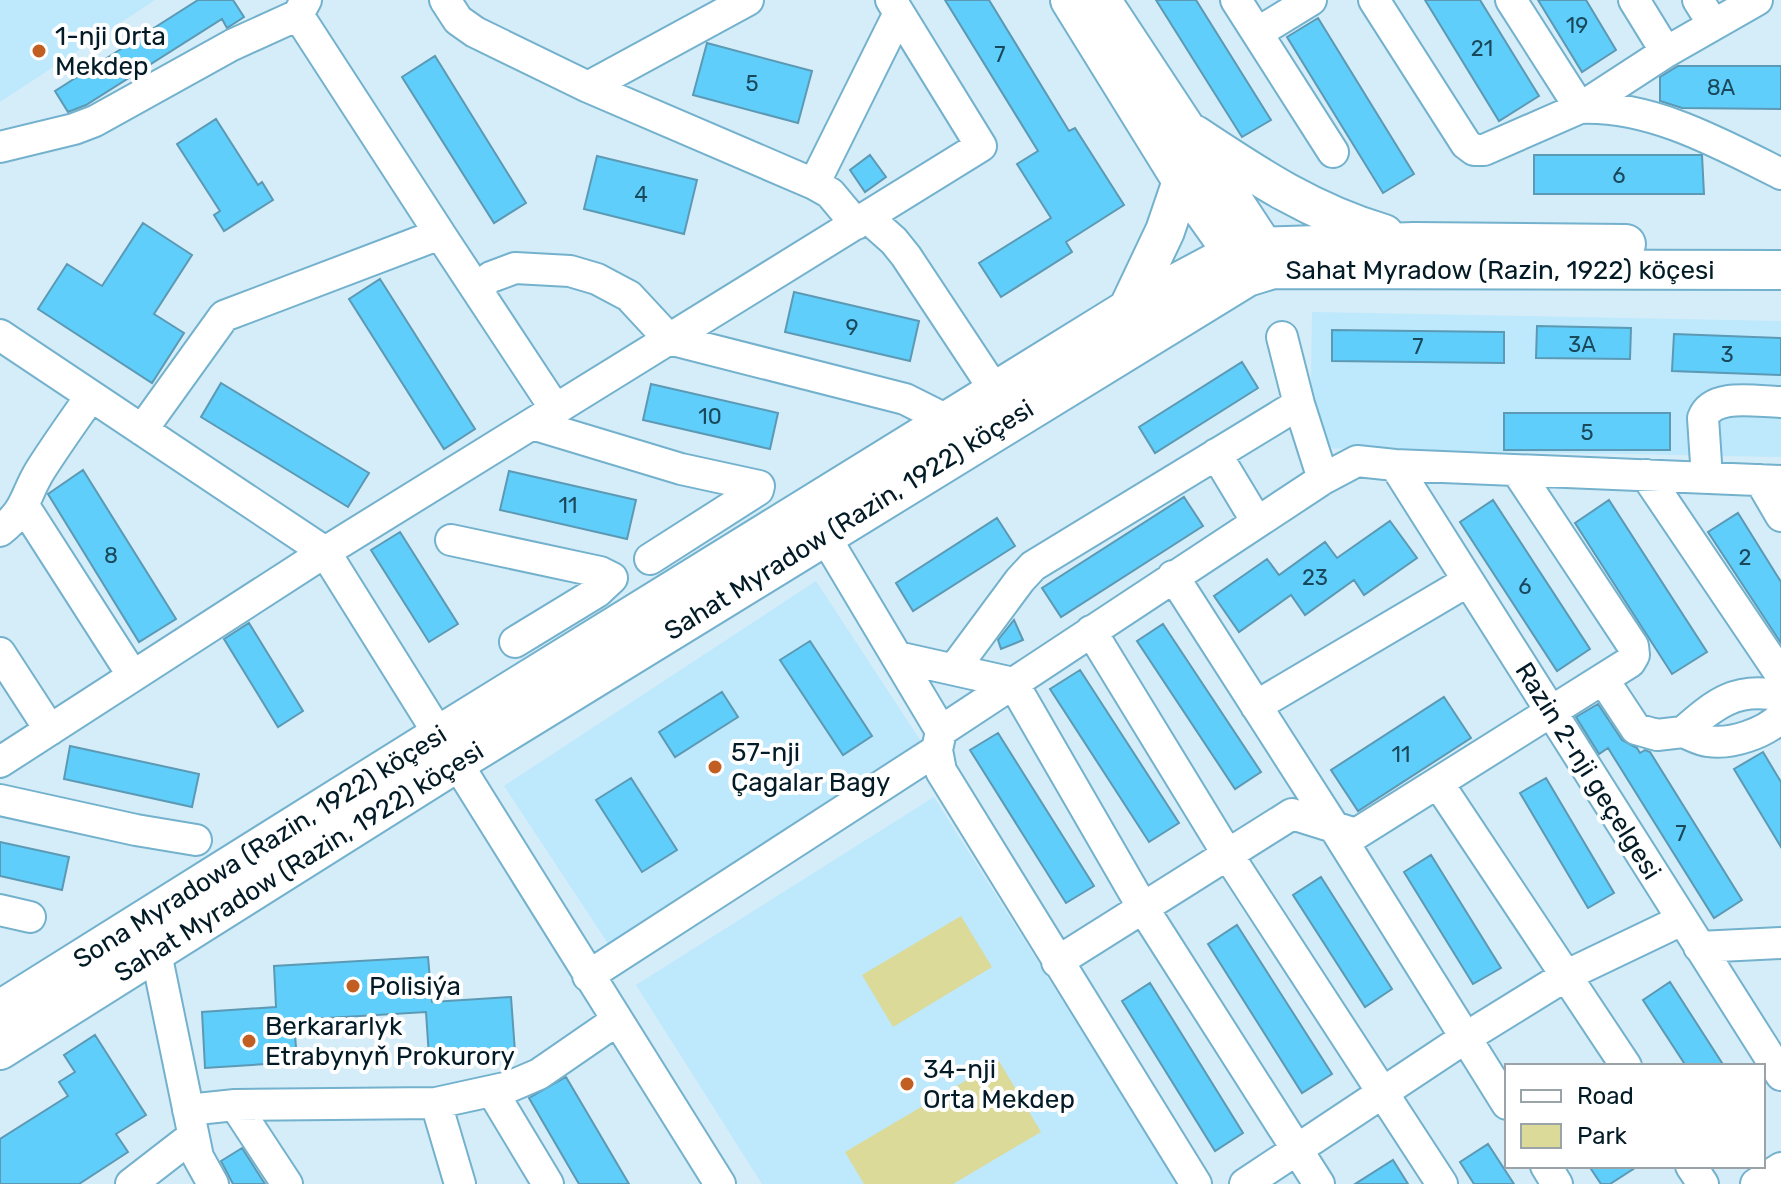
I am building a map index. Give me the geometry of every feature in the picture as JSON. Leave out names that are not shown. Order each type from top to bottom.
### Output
[{"type":"main road","points":[[1070,0],[1182,181],[1254,261]]},
{"type":"main road","points":[[1101,0],[1183,127],[1254,261]]},
{"type":"main road","points":[[1183,127],[1297,200],[1345,222],[1414,242]]},
{"type":"main road","points":[[1128,309],[1165,231],[1182,181]]},
{"type":"main road","name":"Sahat Myradow (Razin, 1922) köçesi","points":[[0,1050],[156,953],[447,749],[824,535],[1254,261],[1414,242],[1781,245]]},
{"type":"main road","name":"Sahat Myradow (Razin, 1922) köçesi","points":[[1254,261],[1781,270]]},
{"type":"main road","name":"Sona Myradowa (Razin, 1922) köçesi","points":[[0,1010],[447,749],[949,421],[1128,309],[1254,261]]},
{"type":"street","points":[[445,0],[458,20],[475,32],[588,87],[830,193],[861,221],[894,241],[996,392]]},
{"type":"street","points":[[588,87],[748,0]]},
{"type":"street","points":[[1236,0],[1333,152]]},
{"type":"street","points":[[1257,33],[1311,0]]},
{"type":"street","points":[[1374,0],[1466,144],[1474,150],[1484,150],[1580,108],[1666,52],[1706,12],[1757,0]]},
{"type":"street","points":[[1511,0],[1580,108]]},
{"type":"street","points":[[1634,0],[1666,52]]},
{"type":"street","points":[[814,184],[895,7]]},
{"type":"street","points":[[0,762],[325,552],[981,146],[895,7]]},
{"type":"street","points":[[0,147],[95,121],[302,8],[476,288],[544,417],[681,469],[759,486],[758,490],[650,559]]},
{"type":"street","points":[[1580,108],[1607,107],[1697,133],[1781,174]]},
{"type":"street","points":[[142,430],[224,316],[440,234]]},
{"type":"street","points":[[476,288],[491,277],[515,268],[570,271],[597,279],[629,296],[669,339],[905,399],[949,421]]},
{"type":"street","points":[[0,335],[325,552],[720,1184]]},
{"type":"street","points":[[1282,337],[1323,479]]},
{"type":"street","points":[[0,531],[16,518],[39,472],[91,396]]},
{"type":"street","points":[[1707,478],[1703,418],[1706,410],[1718,402],[1781,402]]},
{"type":"street","points":[[954,669],[1033,566],[1299,404]]},
{"type":"street","points":[[1216,454],[1257,522]]},
{"type":"street","points":[[588,976],[939,740],[1013,683],[1323,479],[1357,461],[1770,481],[1781,516]]},
{"type":"street","name":"Razin 2-nji geçelgesi","points":[[1395,465],[1781,1075]]},
{"type":"street","points":[[1057,962],[1292,814],[1356,834],[1630,662],[1634,655],[1633,646],[1517,471]]},
{"type":"street","points":[[1646,475],[1781,675]]},
{"type":"street","points":[[24,506],[133,676]]},
{"type":"street","points":[[824,535],[897,657],[939,740],[941,771],[1196,1184]]},
{"type":"street","points":[[451,540],[600,572],[612,578],[597,592],[515,642]]},
{"type":"street","points":[[1173,576],[1505,1101]]},
{"type":"street","points":[[1256,706],[1468,581]]},
{"type":"street","points":[[1091,631],[1228,855],[1442,1184]]},
{"type":"street","points":[[0,653],[50,730]]},
{"type":"street","points":[[897,657],[1013,683],[1143,908],[1319,1184]]},
{"type":"street","points":[[1603,679],[1636,729],[1657,735],[1683,732],[1709,742],[1743,738],[1781,717]]},
{"type":"street","points":[[1683,732],[1713,706],[1742,693],[1762,692],[1781,696]]},
{"type":"street","points":[[1438,783],[1625,1064]]},
{"type":"street","points":[[0,800],[196,840]]},
{"type":"street","points":[[0,910],[30,917]]},
{"type":"street","points":[[1245,1184],[1465,1038],[1567,975],[1682,920]]},
{"type":"street","points":[[1699,947],[1781,943]]},
{"type":"street","points":[[156,953],[198,1157],[213,1184]]},
{"type":"street","points":[[131,1184],[190,1123],[235,1105],[436,1103],[492,1091],[539,1074],[616,1021]]},
{"type":"street","points":[[492,1091],[548,1184]]},
{"type":"street","points":[[436,1103],[460,1184]]},
{"type":"street","points":[[235,1105],[287,1184]]},
{"type":"street","points":[[1756,1184],[1781,1168]]},
{"type":"shaded area","name":"1-nji Orta Mekdep","points":[[0,0],[155,0],[0,102]]},
{"type":"shaded area","points":[[1312,312],[1781,321],[1781,457],[1310,448]]},
{"type":"shaded area","name":"57-nji Çagalar Bagy","points":[[816,581],[926,749],[615,954],[504,786]]},
{"type":"shaded area","name":"34-nji Orta Mekdep","points":[[934,797],[1178,1184],[762,1184],[636,985]]},
{"type":"green space","points":[[961,916],[992,967],[893,1027],[862,975]]},
{"type":"green space","points":[[999,1061],[1041,1132],[953,1184],[864,1184],[845,1152]]},
{"type":"building","points":[[198,0],[233,0],[244,17],[227,28],[222,19],[86,105],[68,112],[55,91]]},
{"type":"building","points":[[945,0],[989,0],[1069,131],[1075,128],[1124,205],[1066,242],[1072,252],[1001,297],[979,263],[1051,218],[1017,164],[1038,151]]},
{"type":"building","points":[[1156,0],[1196,0],[1271,120],[1242,137]]},
{"type":"building","points":[[1425,0],[1480,0],[1539,96],[1499,121]]},
{"type":"building","points":[[1538,0],[1586,0],[1616,50],[1582,72]]},
{"type":"building","points":[[1318,18],[1414,174],[1383,193],[1287,37]]},
{"type":"building","points":[[707,43],[812,71],[798,123],[693,95]]},
{"type":"building","points":[[435,56],[526,203],[494,223],[402,77]]},
{"type":"building","points":[[1678,66],[1781,66],[1781,109],[1682,108],[1660,101],[1660,77]]},
{"type":"building","points":[[216,119],[258,185],[262,182],[273,200],[224,231],[214,215],[220,211],[177,144]]},
{"type":"building","points":[[870,155],[886,177],[865,192],[850,170]]},
{"type":"building","points":[[1534,155],[1702,155],[1704,194],[1534,194]]},
{"type":"building","points":[[597,156],[697,180],[684,234],[584,209]]},
{"type":"building","points":[[143,223],[192,255],[154,314],[184,333],[152,383],[38,309],[67,264],[102,286]]},
{"type":"building","points":[[380,279],[475,429],[444,449],[349,299]]},
{"type":"building","points":[[794,292],[919,321],[910,361],[785,332]]},
{"type":"building","points":[[1537,326],[1631,328],[1630,359],[1536,358]]},
{"type":"building","points":[[1332,330],[1504,332],[1504,363],[1332,361]]},
{"type":"building","points":[[1674,334],[1781,338],[1781,375],[1672,371]]},
{"type":"building","points":[[1242,362],[1258,388],[1155,453],[1139,427]]},
{"type":"building","points":[[221,383],[369,473],[348,507],[201,417]]},
{"type":"building","points":[[651,384],[778,413],[770,449],[643,420]]},
{"type":"building","points":[[1504,413],[1670,413],[1670,450],[1504,450]]},
{"type":"building","points":[[83,470],[176,619],[139,642],[48,494]]},
{"type":"building","points":[[509,471],[636,500],[627,539],[500,510]]},
{"type":"building","points":[[1184,497],[1203,526],[1061,617],[1042,588]]},
{"type":"building","points":[[1493,500],[1590,649],[1557,671],[1460,522]]},
{"type":"building","points":[[1609,500],[1707,652],[1672,674],[1575,523]]},
{"type":"building","points":[[1738,513],[1781,582],[1781,643],[1708,532]]},
{"type":"building","points":[[997,518],[1015,546],[913,611],[896,583]]},
{"type":"building","points":[[1390,521],[1417,558],[1364,595],[1354,580],[1305,615],[1291,595],[1239,632],[1214,596],[1267,559],[1279,575],[1325,542],[1337,558]]},
{"type":"building","points":[[400,532],[458,624],[429,642],[371,550]]},
{"type":"building","points":[[1014,620],[1023,640],[1001,649],[998,640]]},
{"type":"building","points":[[249,623],[303,711],[278,727],[224,639]]},
{"type":"building","points":[[1163,624],[1261,772],[1235,789],[1137,641]]},
{"type":"building","points":[[810,641],[872,736],[843,755],[780,660]]},
{"type":"building","points":[[1080,670],[1179,823],[1149,842],[1050,689]]},
{"type":"building","points":[[722,692],[738,717],[675,757],[659,732]]},
{"type":"building","points":[[1444,697],[1471,738],[1358,811],[1331,770]]},
{"type":"building","points":[[1598,704],[1622,740],[1640,753],[1645,750],[1650,752],[1742,900],[1714,918],[1608,748],[1599,754],[1576,717]]},
{"type":"building","points":[[998,733],[1094,886],[1066,903],[970,750]]},
{"type":"building","points":[[70,746],[199,774],[192,807],[64,779]]},
{"type":"building","points":[[1763,752],[1781,782],[1781,847],[1734,769]]},
{"type":"building","points":[[631,778],[677,850],[642,872],[596,800]]},
{"type":"building","points":[[1546,778],[1614,893],[1588,908],[1520,793]]},
{"type":"building","points":[[0,842],[69,857],[62,890],[0,876]]},
{"type":"building","points":[[1431,855],[1501,968],[1473,984],[1404,872]]},
{"type":"building","points":[[1321,877],[1392,989],[1365,1007],[1293,895]]},
{"type":"building","points":[[1237,925],[1332,1074],[1302,1093],[1208,944]]},
{"type":"building","points":[[428,957],[432,1002],[511,997],[515,1052],[429,1057],[426,1012],[294,1020],[297,1062],[205,1068],[202,1012],[276,1007],[274,966]]},
{"type":"building","points":[[1670,982],[1723,1064],[1685,1064],[1643,1000]]},
{"type":"building","points":[[1150,983],[1243,1133],[1215,1151],[1122,1001]]},
{"type":"building","points":[[95,1035],[146,1115],[116,1134],[128,1152],[79,1184],[0,1184],[0,1139],[68,1096],[59,1082],[75,1072],[64,1055]]},
{"type":"building","points":[[566,1077],[629,1184],[579,1184],[529,1098]]},
{"type":"building","points":[[1488,1144],[1514,1184],[1474,1184],[1460,1162]]},
{"type":"building","points":[[242,1148],[265,1184],[233,1184],[221,1161]]},
{"type":"building","points":[[1393,1160],[1408,1184],[1355,1184]]},
{"type":"building","points":[[1590,1168],[1635,1168],[1610,1184],[1601,1184]]},
{"type":"place","name":"1-nji Orta Mekdep","points":[[39,51]]},
{"type":"place","name":"57-nji Çagalar Bagy","points":[[715,767]]},
{"type":"place","name":"Polisiýa","points":[[353,986]]},
{"type":"place","name":"Berkararlyk Etrabynyň Prokurory","points":[[249,1041]]},
{"type":"place","name":"34-nji Orta Mekdep","points":[[907,1084]]}]
